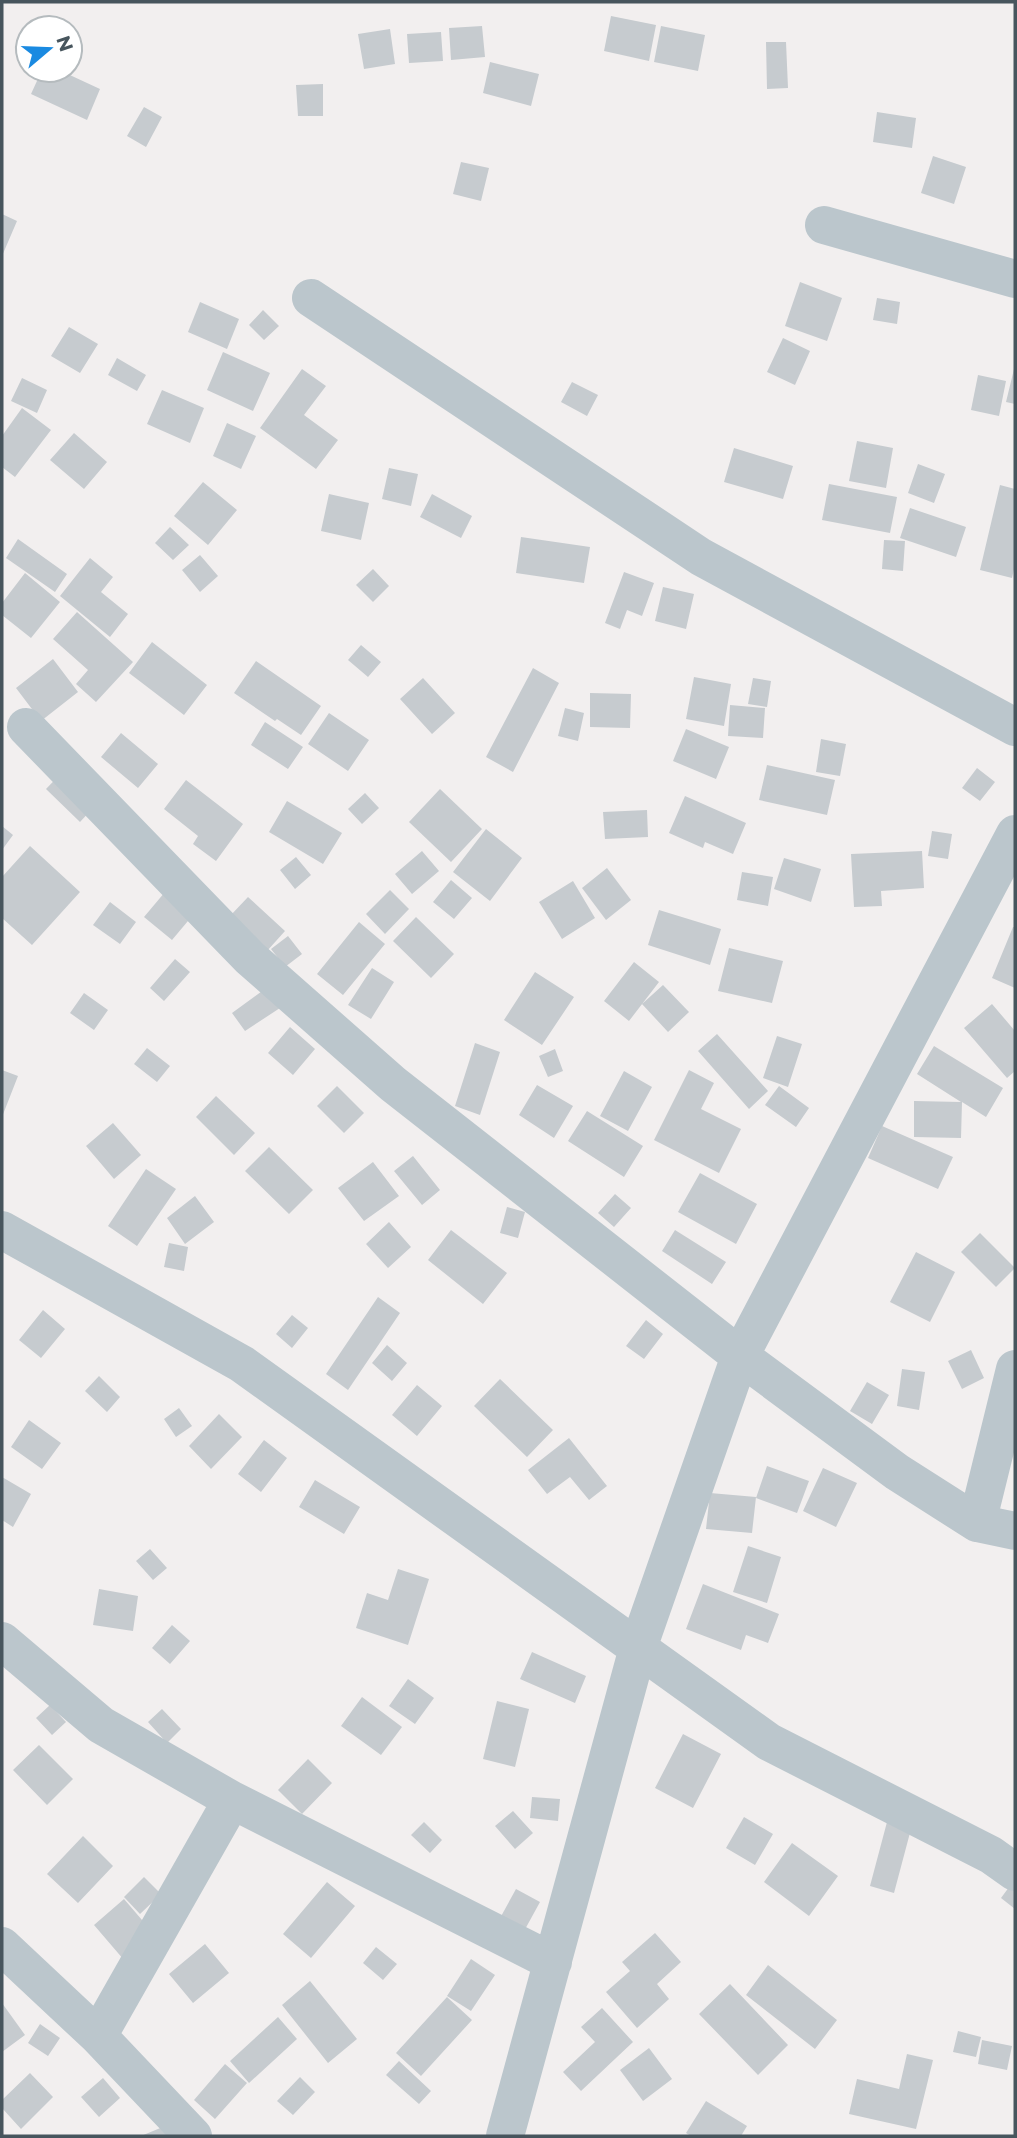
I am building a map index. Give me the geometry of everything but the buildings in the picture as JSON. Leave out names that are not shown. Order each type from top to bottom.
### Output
[{"type":"street","points":[[824,225],[1015,279]]},
{"type":"street","points":[[311,298],[701,557],[1015,726]]},
{"type":"street","points":[[26,727],[250,958],[393,1084],[740,1356],[897,1472],[977,1523],[1015,1531]]},
{"type":"street","points":[[505,2136],[638,1648],[740,1356],[1015,834]]},
{"type":"street","points":[[2,1230],[242,1364],[769,1742],[991,1855],[1015,1872]]},
{"type":"street","points":[[977,1523],[1015,1369]]},
{"type":"street","points":[[2,1641],[102,1725],[232,1800],[553,1962]]},
{"type":"street","points":[[98,2036],[232,1800]]},
{"type":"street","points":[[2,1946],[98,2036],[193,2136]]}]
